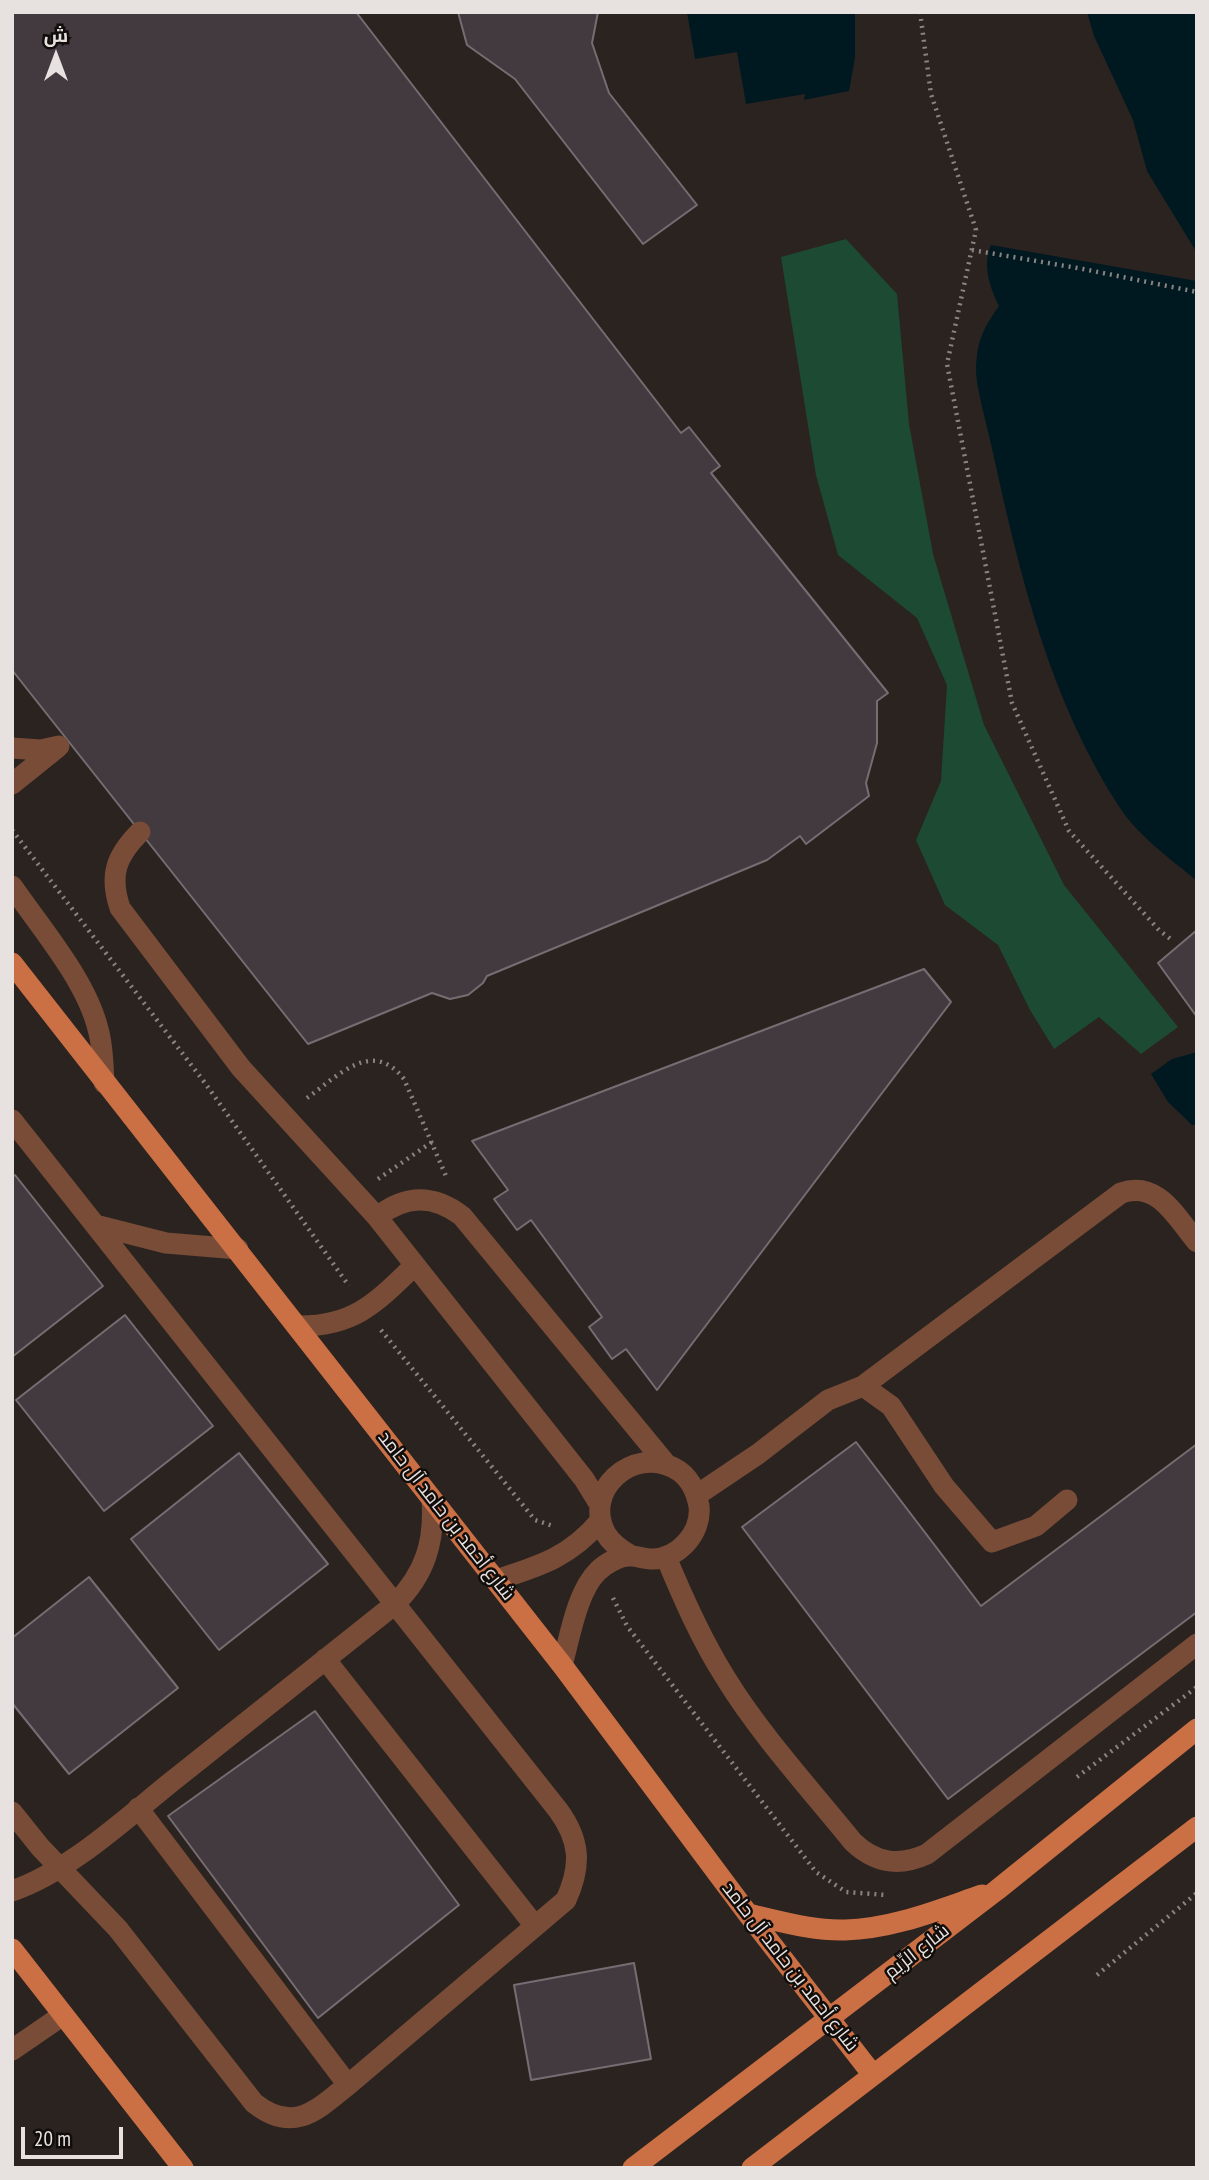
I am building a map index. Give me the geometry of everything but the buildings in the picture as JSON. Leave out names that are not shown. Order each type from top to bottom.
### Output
[{"type":"main road","name":"شارع أحمد بن حامد آل حامد","points":[[12,963],[562,1665],[748,1914],[873,2075]]},
{"type":"main road","name":"شارع الرِّيم","points":[[633,2168],[998,1890],[1197,1729]]},
{"type":"main road","points":[[752,2168],[1197,1827]]},
{"type":"main road","points":[[748,1914],[796,1925],[846,1930],[903,1921],[998,1890]]},
{"type":"main road","points":[[12,1949],[179,2165]]},
{"type":"street","points":[[12,748],[41,750],[63,744],[12,784]]},
{"type":"street","points":[[140,832],[126,846],[114,876],[115,893],[120,908],[242,1068],[377,1217],[584,1479],[601,1513],[607,1535],[617,1547],[630,1555],[654,1559],[680,1550],[697,1525],[697,1495],[680,1471],[652,1461],[637,1462],[612,1478],[604,1491],[601,1513],[587,1536],[564,1554],[534,1568],[496,1580]]},
{"type":"street","points":[[12,886],[80,984],[90,1005],[98,1028],[104,1083]]},
{"type":"street","points":[[12,1120],[558,1810],[574,1837],[577,1868],[574,1884],[566,1900],[348,2085],[311,2114],[281,2118],[266,2113],[254,2103],[118,1929],[40,1847],[12,1812]]},
{"type":"street","points":[[697,1495],[758,1454],[828,1401],[863,1386],[1121,1192],[1142,1189],[1153,1192],[1197,1242]]},
{"type":"street","points":[[377,1217],[390,1207],[419,1199],[449,1207],[462,1216],[666,1464]]},
{"type":"street","points":[[94,1225],[166,1243],[238,1250]]},
{"type":"street","points":[[298,1325],[321,1326],[356,1315],[381,1298],[415,1265]]},
{"type":"street","points":[[863,1386],[891,1406],[944,1486],[992,1542],[1036,1526],[1067,1500]]},
{"type":"street","points":[[12,1891],[40,1880],[60,1868],[395,1604],[416,1579],[424,1564],[432,1533],[432,1500]]},
{"type":"street","points":[[562,1665],[588,1583],[608,1564],[630,1555]]},
{"type":"street","points":[[666,1557],[703,1639],[752,1716],[853,1842],[874,1857],[887,1861],[914,1860],[927,1854],[1197,1644]]},
{"type":"street","points":[[325,1659],[536,1926]]},
{"type":"street","points":[[138,1808],[348,2085]]},
{"type":"street","points":[[12,1840],[40,1847]]},
{"type":"street","points":[[12,2050],[63,2015]]},
{"type":"path","points":[[920,12],[931,94],[976,229],[947,364],[1012,703],[1069,831],[1159,930],[1173,941]]},
{"type":"path","points":[[972,250],[1197,292]]},
{"type":"path","points":[[284,1114],[362,1061],[386,1062],[397,1069],[404,1079],[462,1216]]},
{"type":"path","points":[[356,1194],[432,1142]]},
{"type":"path","points":[[1097,1975],[1197,1893]]},
{"type":"green space","points":[[846,239],[897,294],[909,424],[933,554],[984,725],[1064,885],[1178,1027],[1141,1054],[1099,1017],[1054,1049],[1030,1010],[998,945],[945,905],[916,840],[941,781],[947,685],[917,618],[838,555],[816,475],[781,257]]},
{"type":"water","points":[[687,12],[855,12],[855,58],[849,91],[804,100],[805,94],[746,104],[737,52],[695,59]]},
{"type":"water","points":[[1087,12],[1197,12],[1197,253],[1147,171],[1133,120],[1094,36]]},
{"type":"water","points":[[991,245],[1197,281],[1197,881],[1146,838],[1120,808],[1074,725],[1040,636],[1014,545],[977,378],[979,343],[999,306],[987,268]]},
{"type":"water","points":[[1197,1052],[1197,1125],[1192,1125],[1168,1102],[1151,1074],[1172,1059]]}]
